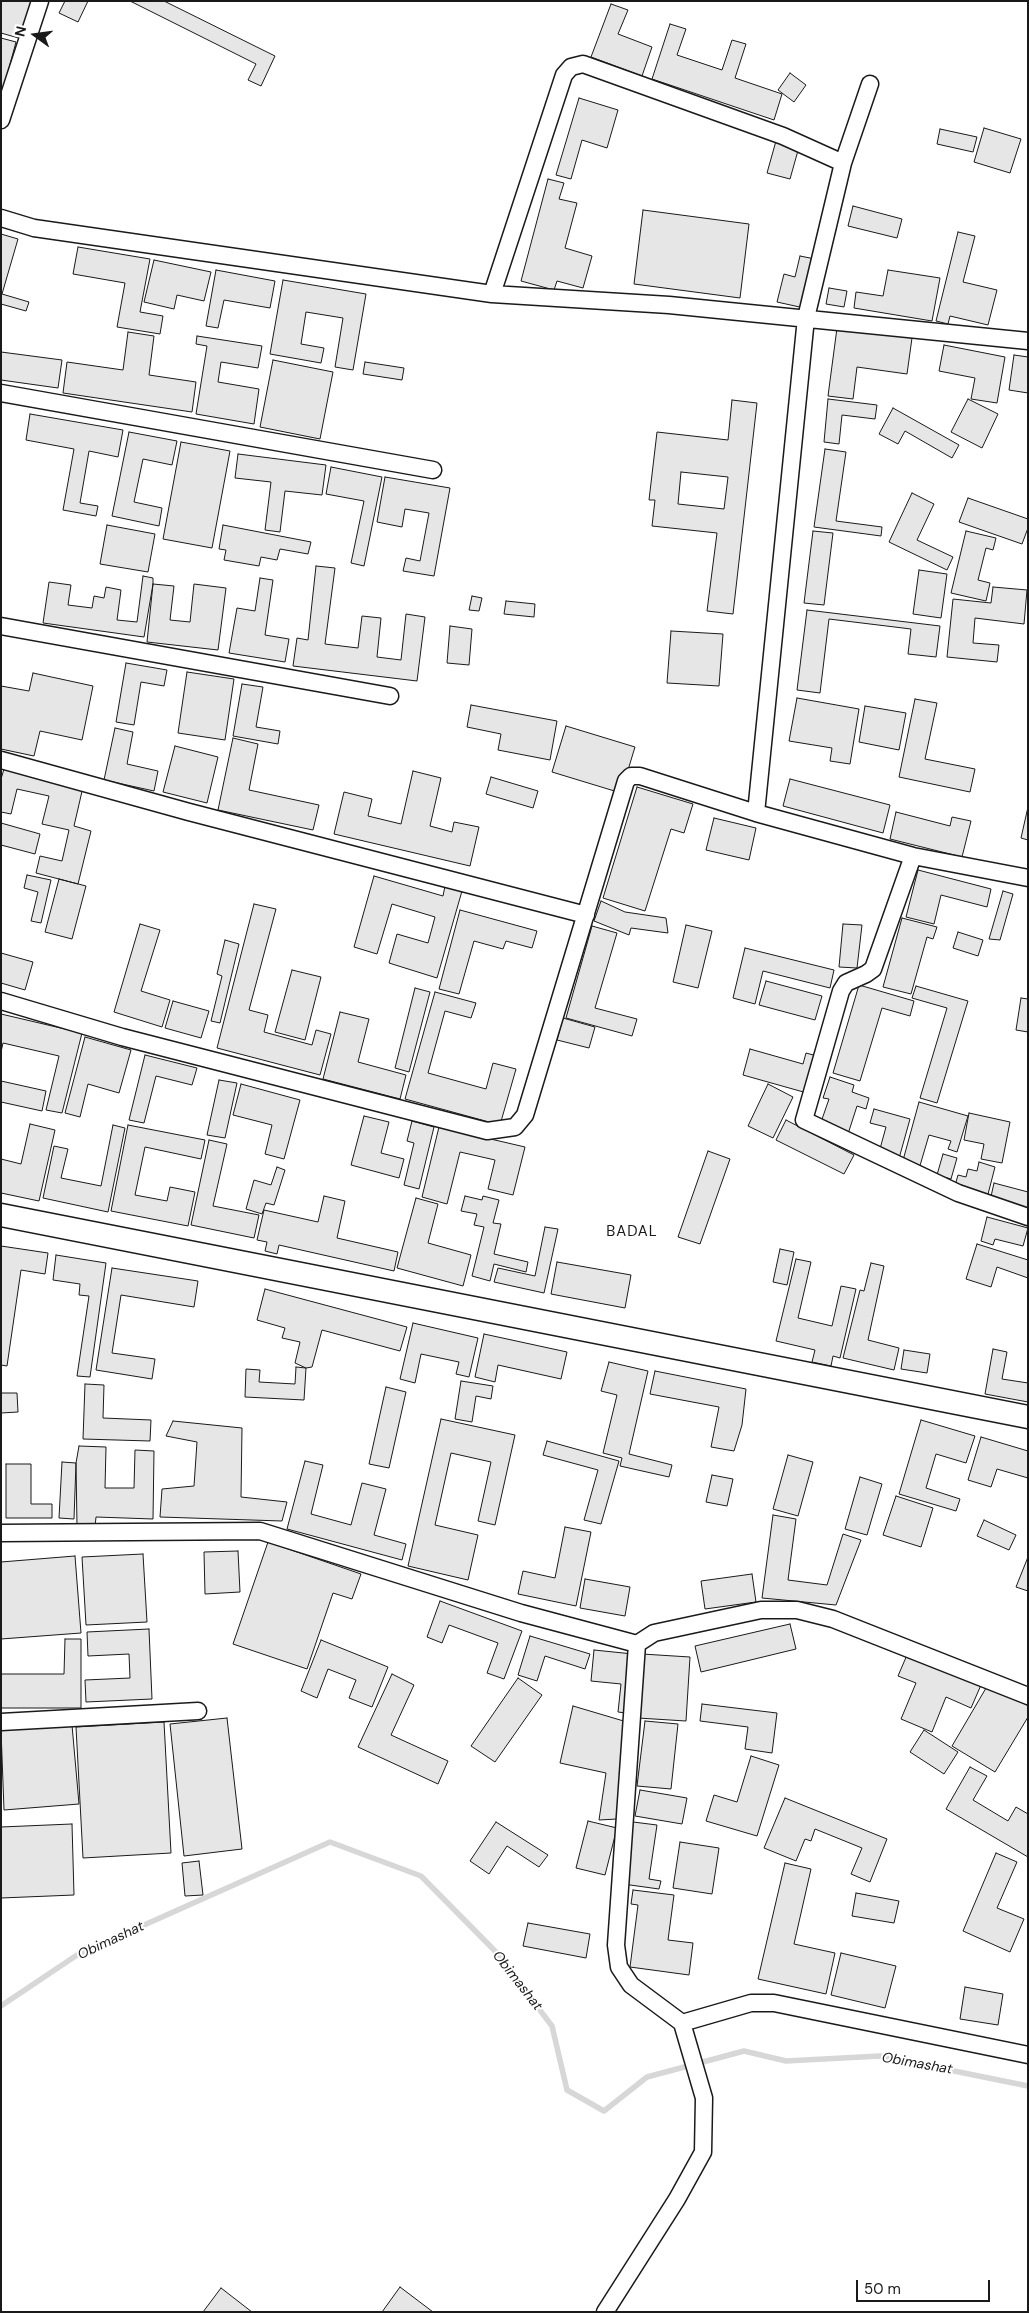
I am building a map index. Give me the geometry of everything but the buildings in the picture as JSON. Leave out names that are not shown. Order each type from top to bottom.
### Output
[{"type":"street","points":[[1,120],[40,1]]},
{"type":"street","points":[[492,294],[564,75],[571,67],[583,64],[783,136],[843,163]]},
{"type":"street","points":[[756,813],[806,318],[843,163],[870,84]]},
{"type":"street","points":[[1,218],[34,228],[492,294],[669,305],[1028,341]]},
{"type":"street","points":[[1,393],[433,470]]},
{"type":"street","points":[[1,626],[390,696]]},
{"type":"street","points":[[1,760],[189,812],[586,915]]},
{"type":"street","points":[[1,1001],[122,1037],[487,1131],[515,1128],[525,1115],[626,781],[631,776],[640,776],[756,813],[913,856],[1028,878]]},
{"type":"street","points":[[913,856],[873,969],[846,982],[841,991],[804,1120],[958,1193],[1028,1217]]},
{"type":"street","points":[[1,1215],[1028,1417]]},
{"type":"street","points":[[1,1533],[260,1531],[521,1613],[637,1644],[654,1633],[731,1616],[760,1610],[797,1610],[833,1619],[1028,1696]]},
{"type":"street","points":[[605,2312],[677,2199],[703,2152],[704,2098],[682,2023],[631,1985],[619,1967],[616,1945],[637,1644]]},
{"type":"street","points":[[1,1722],[198,1711]]},
{"type":"street","points":[[682,2023],[751,2003],[774,2002],[1028,2055]]},
{"type":"waterway","name":"Obimashat","points":[[1,2006],[77,1955],[330,1842],[421,1876],[495,1951],[552,2026],[567,2090],[604,2111],[647,2077],[744,2051],[786,2061],[880,2056],[1028,2086]]},
{"type":"district","name":"BADAL","points":[[632,1232]]}]
